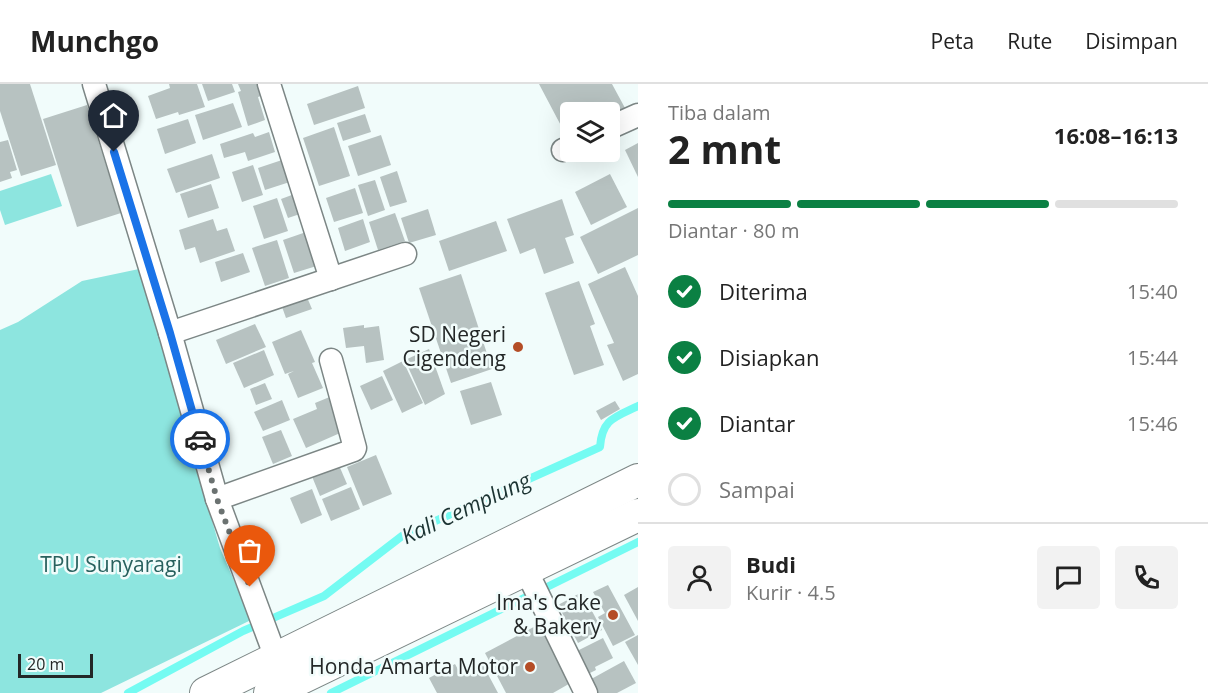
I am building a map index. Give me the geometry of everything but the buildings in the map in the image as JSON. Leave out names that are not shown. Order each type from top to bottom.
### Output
[{"type":"main road","points":[[275,675],[638,480]]},
{"type":"main road","points":[[206,693],[275,675],[526,570],[638,515]]},
{"type":"street","points":[[94,84],[170,333],[217,499],[258,609],[275,675]]},
{"type":"street","points":[[269,84],[331,279]]},
{"type":"street","points":[[620,123],[638,115]]},
{"type":"street","points":[[170,333],[405,254]]},
{"type":"street","points":[[217,499],[354,450],[331,360]]},
{"type":"street","points":[[526,570],[586,693]]},
{"type":"green space","points":[[51,174],[62,206],[5,225],[0,210],[0,191]]},
{"type":"green space","name":"TPU Sunyaragi","points":[[139,269],[220,548],[251,620],[101,693],[0,693],[0,330],[18,322],[82,281]]},
{"type":"waterway","name":"Kali Cemplung","points":[[128,693],[243,631],[324,596],[402,536],[600,447],[604,430],[611,420],[638,406]]},
{"type":"waterway","points":[[547,587],[638,542]]},
{"type":"waterway","points":[[331,693],[526,597]]},
{"type":"way so far","points":[[200,439],[217,499],[250,587]]},
{"type":"place","name":"SD Negeri Cigendeng","points":[[518,347]]},
{"type":"place","name":"Ima's Cake & Bakery","points":[[613,615]]},
{"type":"place","name":"Honda Amarta Motor","points":[[530,667]]},
{"type":"route","points":[[114,152],[200,439]]}]
